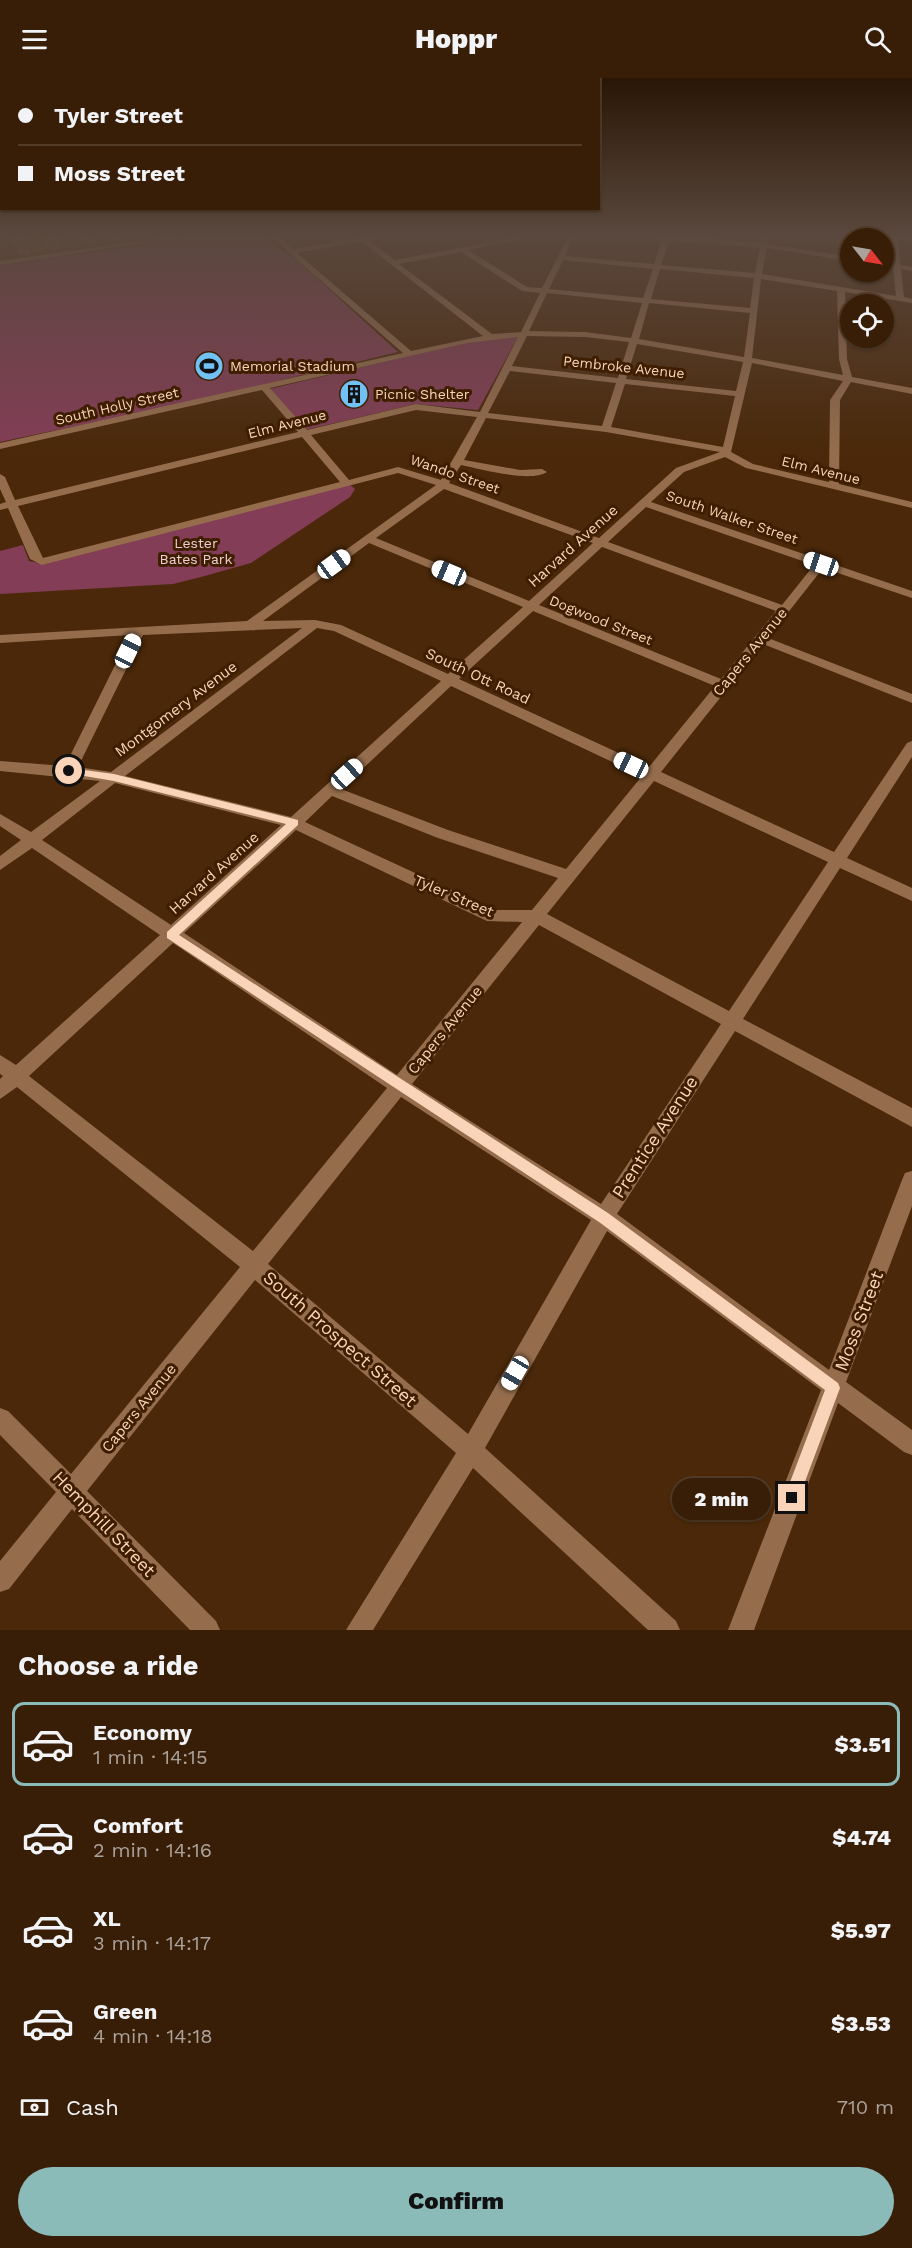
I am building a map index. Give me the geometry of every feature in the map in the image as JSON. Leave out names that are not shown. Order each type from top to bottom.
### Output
[{"type":"street","points":[[355,307],[409,354]]},
{"type":"street","points":[[451,307],[489,336]]},
{"type":"street","points":[[250,625],[444,484],[458,462],[536,307]]},
{"type":"street","points":[[606,429],[645,307]]},
{"type":"street","points":[[719,307],[754,311]]},
{"type":"street","points":[[726,452],[748,360],[754,307]]},
{"type":"street","points":[[834,487],[835,400],[848,379],[843,359],[842,307]]},
{"type":"street","name":"South Holly Street","points":[[0,446],[489,336],[523,333],[574,333],[634,340],[912,391]]},
{"type":"street","name":"Pembroke Avenue","points":[[507,368],[739,394]]},
{"type":"street","points":[[264,387],[345,482]]},
{"type":"street","name":"Elm Avenue","points":[[5,506],[410,407],[430,407],[606,429],[726,452],[750,466],[912,505]]},
{"type":"street","name":"Harvard Avenue","points":[[0,1091],[8,1070],[171,935],[680,470],[726,452]]},
{"type":"street","points":[[458,462],[520,473],[542,472]]},
{"type":"street","name":"Wando Street","points":[[5,506],[39,562],[50,561],[398,470],[444,484],[784,610]]},
{"type":"street","points":[[0,477],[5,506]]},
{"type":"street","name":"South Walker Street","points":[[644,503],[912,595]]},
{"type":"street","name":"Dogwood Street","points":[[368,539],[723,685]]},
{"type":"street","name":"Capers Avenue","points":[[0,1580],[821,564]]},
{"type":"street","name":"South Ott Road","points":[[1,642],[250,625],[315,624],[337,628],[912,895]]},
{"type":"street","name":"Montgomery Avenue","points":[[0,864],[315,624]]},
{"type":"street","points":[[69,771],[138,632]]},
{"type":"street","points":[[760,639],[912,699]]},
{"type":"street","name":"Prentice Avenue","points":[[359,1630],[471,1451],[604,1217],[730,1021],[912,746]]},
{"type":"street","name":"Tyler Street","points":[[0,765],[69,771],[114,778],[294,823],[493,916],[537,916],[912,1118]]},
{"type":"street","points":[[330,790],[443,834],[569,876]]},
{"type":"street","points":[[0,819],[399,1086],[604,1217],[912,1444]]},
{"type":"street","name":"South Prospect Street","points":[[8,1070],[254,1265],[471,1451],[668,1630]]},
{"type":"street","name":"Moss Street","points":[[741,1630],[912,1180]]},
{"type":"street","name":"Hemphill Street","points":[[0,1419],[207,1630]]},
{"type":"green space","points":[[0,307],[349,307],[398,352],[190,402],[0,442]]},
{"type":"green space","points":[[518,337],[478,410],[416,404],[305,430],[270,389],[472,341]]},
{"type":"green space","name":"Lester Bates Park","points":[[349,484],[355,489],[350,497],[251,563],[173,584],[0,594],[0,551],[23,545],[29,561],[45,564]]},
{"type":"place","name":"Memorial Stadium","points":[[209,366]]},
{"type":"place","name":"Picnic Shelter","points":[[354,394]]},
{"type":"route","points":[[69,771],[114,778],[294,823],[171,935],[399,1086],[604,1217],[833,1388],[792,1498]]}]
